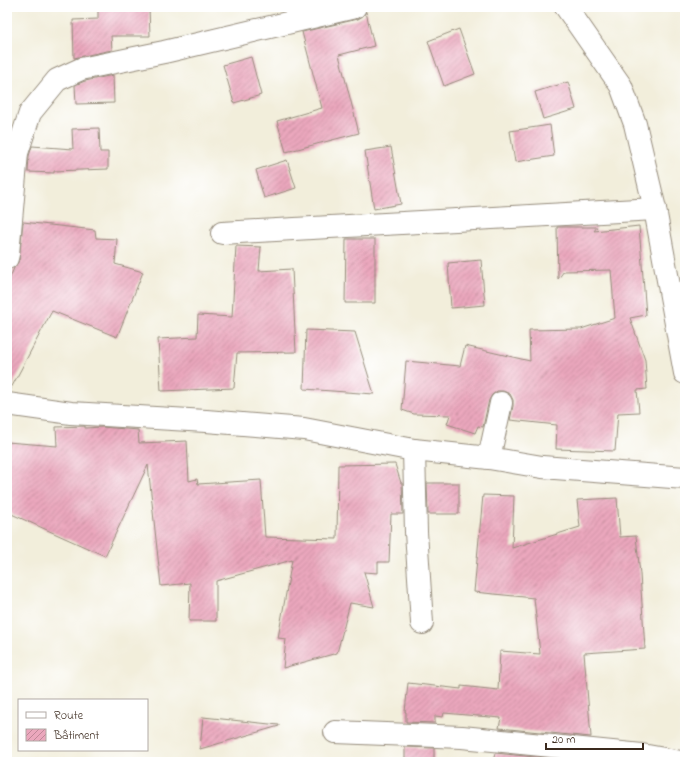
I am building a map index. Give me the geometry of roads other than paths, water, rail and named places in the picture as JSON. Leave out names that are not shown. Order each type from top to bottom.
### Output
[{"type":"street","points":[[7,258],[16,153],[30,113],[57,80],[81,69],[164,52],[355,7]]},
{"type":"street","points":[[566,7],[621,86],[634,124],[655,209],[685,373]]},
{"type":"street","points":[[222,233],[655,209]]},
{"type":"street","points":[[7,404],[71,413],[206,421],[304,429],[414,450],[489,458],[542,467],[685,478]]},
{"type":"street","points":[[489,458],[501,404]]},
{"type":"street","points":[[414,450],[416,532],[422,623]]},
{"type":"street","points":[[335,732],[462,738],[642,755],[680,762]]}]
